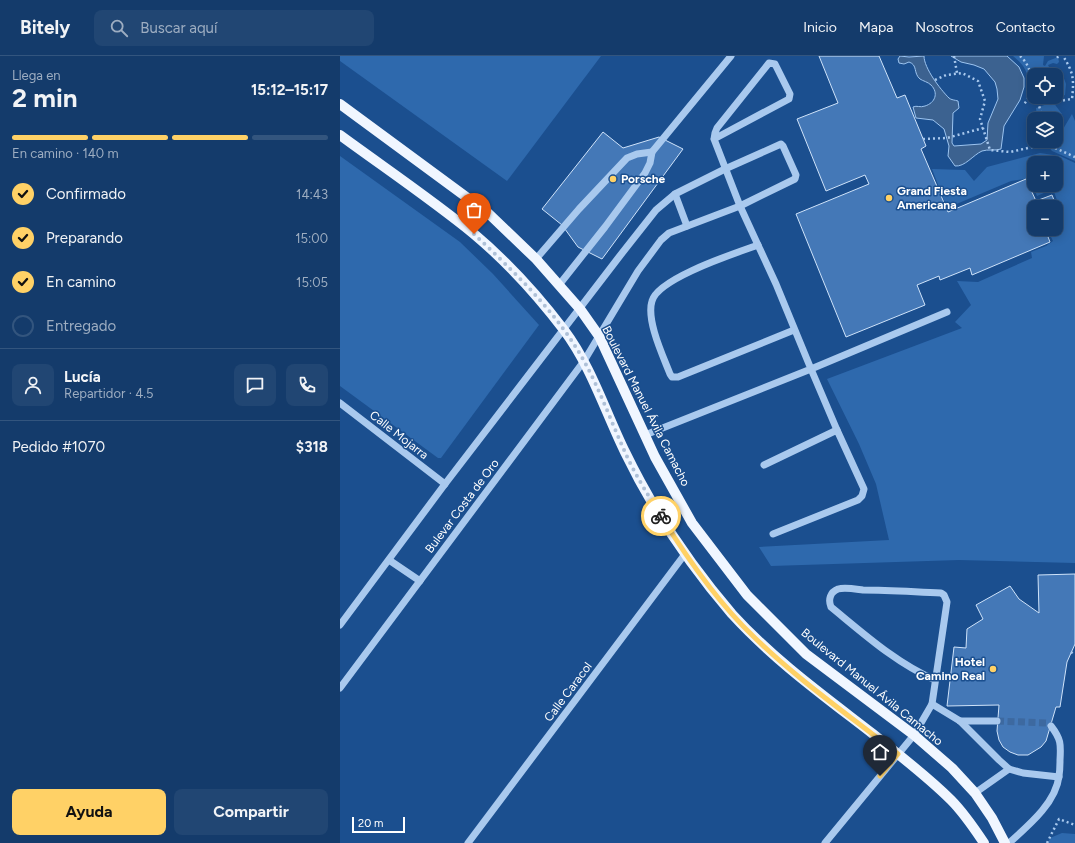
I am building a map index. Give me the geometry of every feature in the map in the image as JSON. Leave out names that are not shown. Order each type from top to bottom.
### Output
[{"type":"main road","name":"Boulevard Manuel Ávila Camacho","points":[[340,104],[488,213],[536,258],[580,309],[599,336],[655,457],[692,523],[747,595],[806,654],[914,735],[952,768],[975,793],[992,818],[1005,843]]},
{"type":"main road","points":[[340,135],[474,234],[521,279],[564,330],[584,361],[625,452],[648,496],[684,554],[720,599],[753,637],[796,674],[898,754],[952,801],[970,822],[984,843]]},
{"type":"street","points":[[559,285],[645,173],[650,163],[652,152],[731,56]]},
{"type":"street","points":[[714,139],[789,98],[790,94],[775,64],[769,63],[718,128],[714,139],[740,206],[776,284],[794,330],[864,489],[862,496],[858,500],[773,534]]},
{"type":"street","name":"Bulevar Costa de Oro","points":[[340,688],[584,361],[638,271],[661,240],[669,233],[740,206],[795,179],[796,175],[781,144],[725,169]]},
{"type":"street","points":[[536,258],[627,158],[637,154],[652,152]]},
{"type":"street","points":[[340,625],[445,484],[656,210],[675,194],[725,169]]},
{"type":"street","points":[[675,194],[687,226]]},
{"type":"street","points":[[758,245],[688,272],[658,289],[652,300],[650,312],[656,338],[670,374],[672,377],[678,377],[794,330]]},
{"type":"street","points":[[645,435],[811,369],[947,312]]},
{"type":"street","name":"Calle Mojarra","points":[[340,403],[445,484]]},
{"type":"street","points":[[764,465],[837,430]]},
{"type":"street","name":"Calle Caracol","points":[[468,843],[684,554]]},
{"type":"street","points":[[389,560],[420,581]]},
{"type":"street","points":[[825,843],[914,735],[932,704],[947,602],[944,595],[941,593],[861,589],[839,589],[833,592],[829,603],[831,607],[868,638],[903,664],[935,680]]},
{"type":"street","points":[[932,704],[960,721],[1009,769],[1023,773],[1059,777]]},
{"type":"street","points":[[960,721],[998,721]]},
{"type":"street","points":[[1009,843],[1034,820],[1053,794],[1059,777],[1061,744],[1059,737],[1051,726]]},
{"type":"street","points":[[975,793],[1009,769]]},
{"type":"path","points":[[954,56],[957,73]]},
{"type":"path","points":[[1020,56],[1026,62],[1032,78],[1032,89],[1027,101],[1024,104]]},
{"type":"path","points":[[1057,56],[1062,56],[1068,64],[1074,80],[1072,99]]},
{"type":"path","points":[[935,80],[946,75],[962,73],[978,81],[985,101],[980,119],[990,150],[1010,152],[1027,148]]},
{"type":"path","points":[[1063,100],[1072,99],[1075,101]]},
{"type":"path","points":[[923,139],[947,138],[983,128]]},
{"type":"path","points":[[1056,148],[1075,157]]},
{"type":"path","points":[[1072,652],[1075,655]]},
{"type":"path","points":[[1047,843],[1059,819],[1075,825]]},
{"type":"shaded area","points":[[340,56],[601,56],[507,181],[340,61]]},
{"type":"shaded area","points":[[900,56],[924,56],[927,66],[937,84],[949,98],[958,101],[959,108],[953,113],[952,143],[954,146],[981,144],[987,140],[988,123],[998,99],[995,82],[984,69],[961,62],[951,56],[1007,56],[1019,67],[1024,78],[1024,87],[1020,100],[1004,126],[1001,149],[982,151],[966,163],[955,166],[948,156],[949,146],[944,129],[933,120],[916,118],[913,107],[923,107],[931,103],[935,97],[935,91],[930,84],[918,77],[912,63],[899,63],[898,59]]},
{"type":"shaded area","points":[[1013,56],[1044,56],[1043,65],[1045,66],[1048,61],[1058,57],[1059,62],[1057,64],[1053,63],[1048,65],[1050,68],[1027,68],[1027,74],[1021,63]]},
{"type":"shaded area","points":[[1063,76],[1066,84],[1065,95],[1063,96]]},
{"type":"shaded area","points":[[1047,104],[1054,104],[1060,112],[1036,112],[1036,108]]},
{"type":"shaded area","points":[[1072,114],[1075,121],[1075,161],[1052,151],[1050,148],[1063,148],[1063,129]]},
{"type":"shaded area","points":[[1040,153],[1060,156],[1029,156]]},
{"type":"shaded area","points":[[340,156],[460,242],[493,274],[539,325],[441,458],[438,458],[340,386]]},
{"type":"shaded area","points":[[1027,156],[1027,178],[1011,181],[947,208],[932,169],[965,170],[974,181],[987,167]]},
{"type":"shaded area","points":[[1063,157],[1075,163],[1075,563],[959,560],[771,566],[759,547],[889,540],[876,484],[859,444],[827,379],[962,328],[955,322],[971,305],[957,281],[978,282],[1032,258],[1031,252],[1046,246],[1053,241],[1050,236],[1063,236],[1063,200],[1057,200],[1054,192],[1063,192]]},
{"type":"shaded area","points":[[1035,192],[1046,192],[1037,196]]},
{"type":"shaded area","points":[[1062,833],[1075,834],[1075,843],[1048,843],[1050,838]]},
{"type":"building","name":"Grand Fiesta Americana","points":[[819,56],[879,56],[897,98],[905,95],[926,146],[921,149],[948,212],[1026,179],[1027,192],[1032,192],[1036,200],[1027,200],[1027,236],[1048,236],[1050,242],[972,275],[970,268],[940,280],[939,276],[917,285],[925,305],[846,337],[796,214],[869,184],[865,175],[826,191],[797,119],[838,103]]},
{"type":"building","name":"Porsche","points":[[603,132],[623,148],[659,137],[683,149],[602,259],[578,247],[562,225],[542,209]]},
{"type":"building","name":"Grand Fiesta Americana","points":[[1052,195],[1054,200],[1039,200]]},
{"type":"building","name":"Hotel Camino Real","points":[[1075,574],[1075,644],[1067,662],[1060,707],[1056,707],[1046,741],[1041,747],[1028,755],[1018,755],[1003,747],[999,740],[997,731],[999,705],[947,706],[954,647],[966,648],[967,629],[983,619],[976,605],[1010,586],[1019,599],[1039,613],[1038,575]]},
{"type":"tunnel","points":[[997,721],[1047,723],[1051,726]]},
{"type":"way so far","points":[[474,234],[521,279],[564,330],[584,361],[625,452],[648,496],[661,516]]},
{"type":"place","name":"Porsche","points":[[613,179]]},
{"type":"place","name":"Grand Fiesta Americana","points":[[889,198]]},
{"type":"place","name":"Hotel Camino Real","points":[[993,669]]},
{"type":"route","points":[[661,516],[684,554],[753,637],[796,674],[898,754],[880,776]]}]
